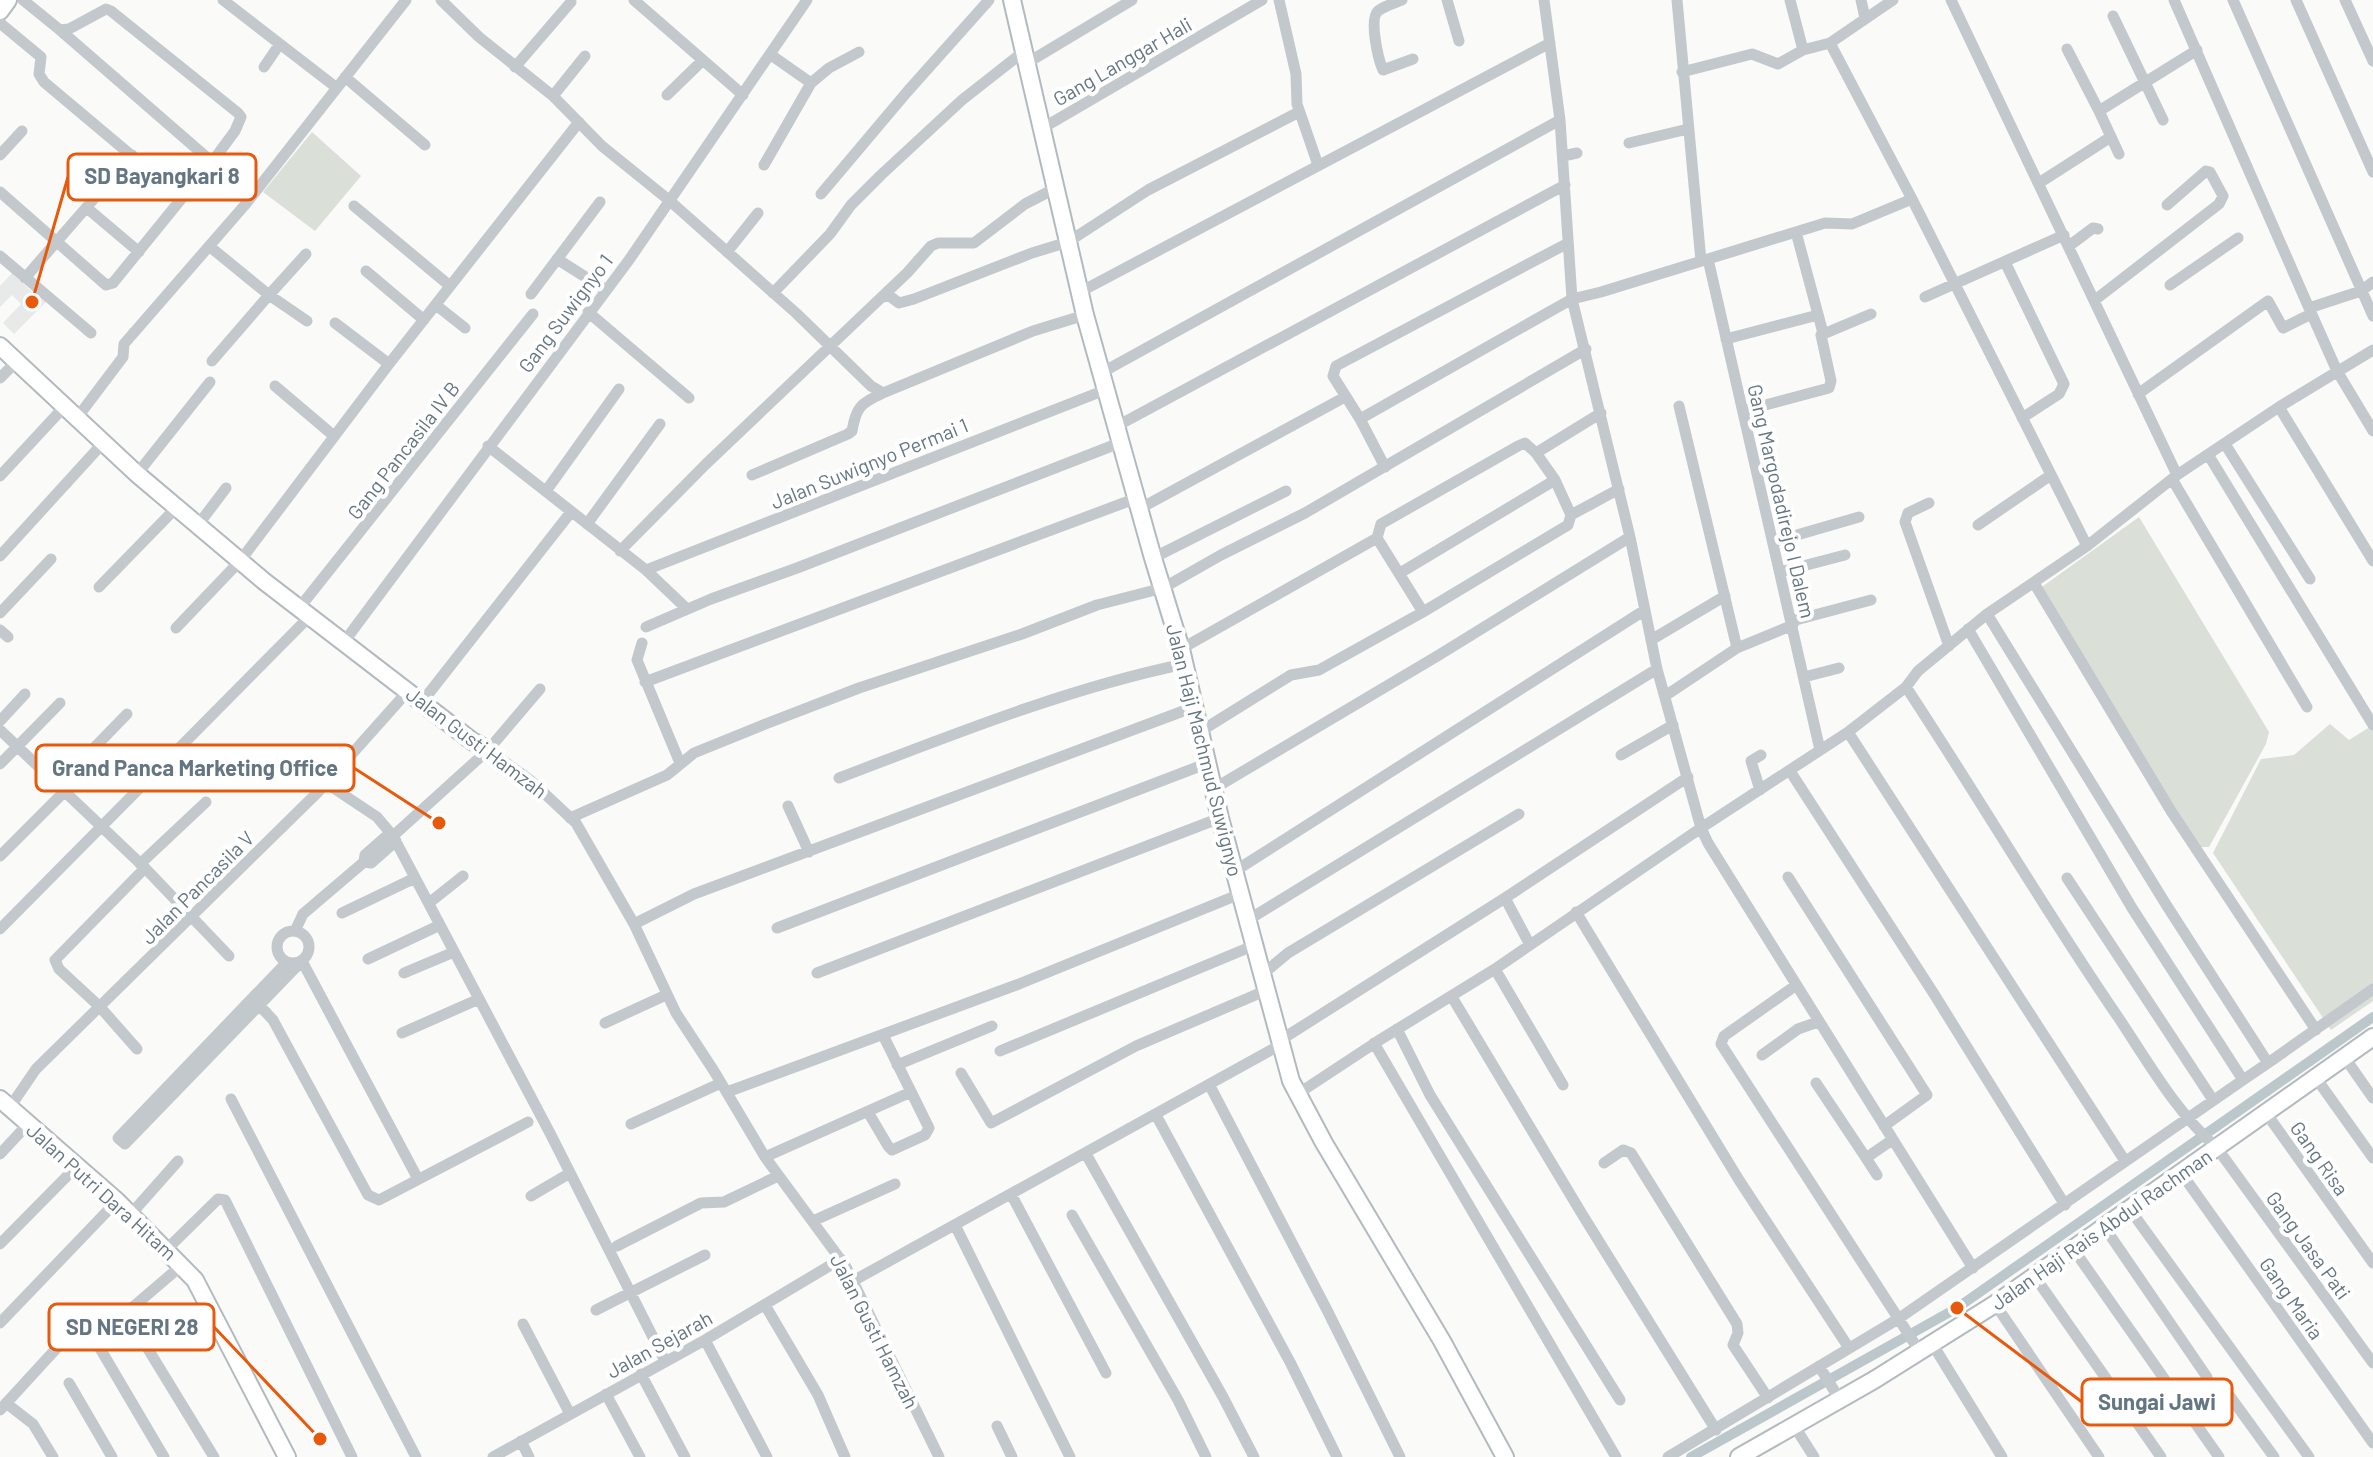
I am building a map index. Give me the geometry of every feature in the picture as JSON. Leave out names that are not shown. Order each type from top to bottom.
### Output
[{"type":"street","points":[[0,11],[8,0]]},
{"type":"street","points":[[23,0],[212,162]]},
{"type":"street","points":[[223,0],[279,45],[341,82],[425,145]]},
{"type":"street","points":[[0,476],[70,412],[123,357],[124,344],[244,206],[406,0]]},
{"type":"street","points":[[441,0],[515,67],[553,96],[602,146],[670,201],[773,293],[871,386],[883,393]]},
{"type":"street","points":[[634,0],[743,95]]},
{"type":"street","name":"Gang Suwignyo 1","points":[[344,642],[606,290],[807,0]]},
{"type":"street","points":[[821,194],[989,0]]},
{"type":"street","name":"Jalan Haji Machmud Suwignyo","points":[[1012,0],[1085,315],[1182,657],[1220,818],[1291,1081],[1324,1143],[1442,1341],[1505,1457]]},
{"type":"street","points":[[773,293],[830,234],[851,205],[962,100],[1025,57],[1132,0]]},
{"type":"street","name":"Gang Langgar Hali","points":[[1041,129],[1262,0]]},
{"type":"street","points":[[1279,0],[1296,74],[1299,112],[1318,165]]},
{"type":"street","points":[[1402,0],[1377,12],[1373,18],[1374,28],[1383,70],[1413,59]]},
{"type":"street","points":[[1447,0],[1459,41]]},
{"type":"street","points":[[1544,0],[1560,120],[1572,299],[1619,489],[1657,669],[1701,828],[1795,986],[1973,1268]]},
{"type":"street","name":"Gang Margodadirejo I Dalem","points":[[1677,0],[1688,129],[1705,260],[1743,411],[1820,750]]},
{"type":"street","points":[[1790,0],[1803,50]]},
{"type":"street","points":[[1861,0],[1865,18]]},
{"type":"street","points":[[1682,72],[1752,54],[1778,64],[1803,50],[1830,43],[1893,0]]},
{"type":"street","points":[[1951,0],[2067,240],[2174,477],[2307,707]]},
{"type":"street","points":[[2174,0],[2337,371],[2373,431]]},
{"type":"street","points":[[2233,0],[2373,316]]},
{"type":"street","points":[[2296,0],[2373,172]]},
{"type":"street","points":[[2345,0],[2373,61]]},
{"type":"street","points":[[515,67],[571,2]]},
{"type":"street","points":[[0,192],[106,285],[113,283],[240,123],[238,113],[111,11],[106,9],[69,29],[60,30]]},
{"type":"street","points":[[2113,16],[2163,120]]},
{"type":"street","points":[[0,23],[41,57],[39,74],[44,82],[182,198]]},
{"type":"street","points":[[1080,292],[1550,43]]},
{"type":"street","points":[[1830,43],[2087,546]]},
{"type":"street","points":[[264,67],[279,45]]},
{"type":"street","points":[[2067,49],[2119,154]]},
{"type":"street","points":[[2099,111],[2197,50]]},
{"type":"street","points":[[764,165],[811,83],[829,68],[859,52]]},
{"type":"street","points":[[771,55],[811,83]]},
{"type":"street","points":[[553,96],[585,56]]},
{"type":"street","points":[[667,95],[702,61]]},
{"type":"street","points":[[880,299],[888,295],[899,303],[914,299],[1068,242],[1148,190],[1299,112]]},
{"type":"street","points":[[1101,373],[1560,120]]},
{"type":"street","points":[[176,628],[240,561],[389,364],[579,122]]},
{"type":"street","points":[[1629,143],[1688,129]]},
{"type":"street","points":[[0,155],[22,131]]},
{"type":"street","points":[[2039,183],[2106,140]]},
{"type":"street","points":[[1563,156],[1577,153]]},
{"type":"street","points":[[25,278],[132,155]]},
{"type":"street","points":[[2095,300],[2219,204],[2223,196],[2210,172],[2206,171],[2167,205]]},
{"type":"street","points":[[1117,426],[1565,185]]},
{"type":"street","points":[[620,551],[931,246],[938,243],[974,243],[1025,204],[1054,189]]},
{"type":"street","points":[[1360,419],[1572,299],[1831,221],[1852,224],[1912,199]]},
{"type":"street","points":[[531,294],[600,202]]},
{"type":"street","points":[[354,206],[450,286]]},
{"type":"street","points":[[87,208],[139,252]]},
{"type":"street","points":[[727,252],[758,213]]},
{"type":"street","points":[[1925,297],[2005,262],[2093,228],[2098,229]]},
{"type":"street","points":[[1796,232],[1823,333]]},
{"type":"street","points":[[2170,285],[2238,238]]},
{"type":"street","points":[[1385,467],[1333,376],[1336,366],[1568,243]]},
{"type":"street","points":[[209,246],[269,295],[307,321]]},
{"type":"street","points":[[212,361],[306,254]]},
{"type":"street","points":[[0,256],[91,333]]},
{"type":"street","points":[[557,259],[606,290]]},
{"type":"street","points":[[2005,262],[2064,384],[2059,394],[2022,418]]},
{"type":"street","points":[[366,271],[424,320]]},
{"type":"street","points":[[2138,394],[2268,301],[2283,328],[2310,311],[2361,291],[2373,282]]},
{"type":"street","points":[[436,305],[465,328]]},
{"type":"street","points":[[588,312],[689,398]]},
{"type":"street","name":"Gang Pancasila IV B","points":[[0,929],[102,827],[305,612],[533,314]]},
{"type":"street","points":[[1743,411],[1829,388],[1831,381],[1820,338],[1823,333],[1871,314]]},
{"type":"street","points":[[752,475],[848,434],[852,431],[853,418],[858,409],[883,393],[1033,331],[1085,315]]},
{"type":"street","points":[[1726,339],[1818,315]]},
{"type":"street","points":[[335,323],[389,364]]},
{"type":"street","name":"Jalan Gusti Hamzah","points":[[0,346],[137,474],[240,561],[472,741],[551,798],[570,818],[604,867],[666,995],[765,1157],[841,1259],[939,1457]]},
{"type":"street","points":[[570,818],[667,775],[694,753],[859,688],[1022,634],[1097,605],[1163,588],[1305,513],[1586,349]]},
{"type":"street","points":[[1299,1093],[1495,969],[1848,732],[1906,687],[1918,671],[1987,614],[2087,546],[2174,477],[2279,407],[2373,350]]},
{"type":"street","points":[[0,378],[17,361]]},
{"type":"street","points":[[137,474],[210,382]]},
{"type":"street","points":[[275,386],[334,436]]},
{"type":"street","points":[[546,491],[619,389]]},
{"type":"street","name":"Jalan Suwignyo Permai 1","points":[[646,570],[1105,390]]},
{"type":"street","points":[[645,682],[1138,504],[1345,397]]},
{"type":"street","points":[[1679,406],[1737,648]]},
{"type":"street","points":[[2279,407],[2373,561]]},
{"type":"street","points":[[1536,453],[1601,413]]},
{"type":"street","points":[[587,524],[660,424]]},
{"type":"street","points":[[646,627],[1122,442]]},
{"type":"street","points":[[0,556],[103,443]]},
{"type":"street","points":[[839,778],[953,735],[1182,657],[1377,538],[1381,524],[1518,446],[1525,443],[1536,453],[1555,480],[1571,515],[1568,525],[1423,612],[1319,670],[1291,675],[1201,731]]},
{"type":"street","points":[[2225,444],[2310,579]]},
{"type":"street","points":[[488,446],[646,570],[687,609]]},
{"type":"street","points":[[2209,456],[2373,725]]},
{"type":"street","points":[[1978,525],[2051,475]]},
{"type":"street","points":[[1400,573],[1555,480]]},
{"type":"street","points":[[198,525],[226,488]]},
{"type":"street","points":[[1571,515],[1619,489]]},
{"type":"street","points":[[1153,558],[1286,491]]},
{"type":"street","points":[[1929,503],[1908,513],[1905,522],[1949,646]]},
{"type":"street","points":[[99,587],[176,508]]},
{"type":"street","points":[[422,702],[571,512]]},
{"type":"street","points":[[1773,542],[1859,517]]},
{"type":"street","points":[[1215,788],[1630,537]]},
{"type":"street","points":[[1377,538],[1423,612]]},
{"type":"street","points":[[1780,572],[1845,555]]},
{"type":"street","points":[[0,613],[51,559]]},
{"type":"street","points":[[2034,583],[2171,811],[2316,1030]]},
{"type":"street","points":[[1651,640],[1725,596]]},
{"type":"street","points":[[1665,696],[1737,648],[1792,623],[1871,600]]},
{"type":"street","points":[[1235,871],[1645,610]]},
{"type":"street","points":[[1987,614],[2268,1063]]},
{"type":"street","points":[[1968,629],[2132,908],[2243,1080]]},
{"type":"street","points":[[642,643],[637,660],[680,763]]},
{"type":"street","points":[[1804,677],[1839,668]]},
{"type":"street","points":[[1248,920],[1657,669]]},
{"type":"street","name":"Gang Jasa Pati","points":[[1906,687],[1984,807],[2052,922],[2188,1120],[2213,1145],[2373,1363]]},
{"type":"street","points":[[299,932],[303,914],[364,862],[365,855],[393,837],[488,750],[540,689]]},
{"type":"street","name":"Jalan Pancasila V","points":[[5,1103],[326,783],[408,691]]},
{"type":"street","points":[[0,721],[25,694]]},
{"type":"street","points":[[0,764],[60,703]]},
{"type":"street","points":[[634,924],[694,894],[1194,707]]},
{"type":"street","points":[[0,856],[127,714]]},
{"type":"street","points":[[1621,755],[1673,725]]},
{"type":"street","points":[[0,730],[142,866],[229,956]]},
{"type":"street","points":[[1848,732],[2125,1161]]},
{"type":"street","points":[[1760,790],[1751,761],[1761,755]]},
{"type":"street","points":[[777,928],[1208,763]]},
{"type":"street","points":[[1790,771],[2065,1205]]},
{"type":"street","points":[[853,1281],[1210,1086],[1688,777]]},
{"type":"street","points":[[326,783],[377,817],[393,837],[665,1361]]},
{"type":"street","points":[[137,1049],[100,1007],[59,969],[55,960],[206,802]]},
{"type":"street","points":[[788,806],[809,852]]},
{"type":"street","points":[[961,1073],[991,1123],[1265,982],[1288,953],[1519,814]]},
{"type":"street","points":[[817,973],[1220,818]]},
{"type":"street","points":[[429,903],[463,876]]},
{"type":"street","points":[[1788,877],[1927,1095],[1884,1126]]},
{"type":"street","points":[[342,913],[415,878]]},
{"type":"street","points":[[2067,878],[2213,1100]]},
{"type":"street","points":[[631,1124],[724,1087],[883,1035],[1019,984],[1240,894]]},
{"type":"street","points":[[1505,898],[1530,945]]},
{"type":"street","points":[[1576,912],[1739,1180],[1849,1348]]},
{"type":"street","points":[[368,959],[440,925]]},
{"type":"street","points":[[287,962],[222,1036],[125,1144],[118,1138],[222,1036],[259,1005],[308,955],[310,946],[299,932]]},
{"type":"street","points":[[299,932],[282,935],[277,943],[279,957],[287,962],[302,961]]},
{"type":"street","points":[[1000,1051],[1255,945]]},
{"type":"street","points":[[404,973],[454,952]]},
{"type":"street","points":[[302,961],[418,1179]]},
{"type":"street","points":[[1495,969],[1563,1085]]},
{"type":"street","points":[[1795,986],[1724,1036],[1721,1044],[1900,1322],[1923,1348],[2002,1457]]},
{"type":"street","points":[[1668,1457],[1849,1348],[1900,1322],[2373,989]]},
{"type":"street","points":[[605,1023],[666,995]]},
{"type":"street","points":[[1452,997],[1716,1430]]},
{"type":"street","points":[[402,1033],[479,999]]},
{"type":"street","points":[[259,1005],[273,1020],[368,1195],[379,1200],[528,1122]]},
{"type":"street","points":[[1762,1055],[1798,1029],[1818,1022]]},
{"type":"street","points":[[897,1065],[992,1026]]},
{"type":"street","points":[[1397,1029],[1430,1095],[1620,1400]]},
{"type":"street","points":[[868,1112],[888,1146],[896,1150],[925,1135],[929,1128],[883,1035]]},
{"type":"street","name":"Jalan Haji Rais Abdul Rachman","points":[[1739,1457],[1837,1394],[1923,1348],[1995,1304],[2182,1174],[2213,1145],[2266,1113],[2373,1037]]},
{"type":"street","points":[[1374,1043],[1616,1457]]},
{"type":"street","points":[[2345,1058],[2373,1098]]},
{"type":"street","points":[[2316,1078],[2373,1158]]},
{"type":"street","points":[[1816,1083],[1877,1175]]},
{"type":"street","points":[[1210,1086],[1400,1457]]},
{"type":"street","points":[[765,1157],[911,1092]]},
{"type":"street","points":[[231,1099],[416,1457]]},
{"type":"street","name":"Jalan Putri Dara Hitam","points":[[5,1103],[131,1214],[195,1280],[287,1457]]},
{"type":"street","name":"Gang Risa","points":[[2266,1113],[2373,1263]]},
{"type":"street","points":[[1156,1115],[1290,1362],[1337,1457]]},
{"type":"street","points":[[0,1154],[28,1124]]},
{"type":"street","points":[[1866,1158],[1892,1140]]},
{"type":"street","points":[[1604,1163],[1623,1150],[1631,1153],[1737,1324],[1738,1333],[1733,1345],[1768,1398]]},
{"type":"street","points":[[1086,1154],[1254,1457]]},
{"type":"street","points":[[131,1214],[178,1161]]},
{"type":"street","points":[[0,1244],[77,1166]]},
{"type":"street","points":[[531,1196],[570,1173]]},
{"type":"street","name":"Gang Maria","points":[[2182,1174],[2373,1443]]},
{"type":"street","points":[[617,1246],[701,1203],[724,1202],[778,1176]]},
{"type":"street","points":[[813,1221],[895,1184]]},
{"type":"street","points":[[1011,1194],[1106,1373]]},
{"type":"street","points":[[166,1250],[218,1199],[222,1197],[225,1200],[352,1457]]},
{"type":"street","points":[[0,1323],[117,1201]]},
{"type":"street","points":[[2131,1211],[2309,1457]]},
{"type":"street","points":[[1072,1215],[1178,1400],[1206,1457]]},
{"type":"street","points":[[955,1225],[1070,1457]]},
{"type":"street","points":[[2105,1228],[2207,1377]]},
{"type":"street","points":[[2074,1250],[2219,1457]]},
{"type":"street","points":[[596,1310],[705,1255]]},
{"type":"street","name":"Jalan Sejarah","points":[[493,1457],[705,1340],[841,1259]]},
{"type":"street","points":[[98,1345],[126,1313],[182,1265]]},
{"type":"street","points":[[2035,1277],[2161,1457]]},
{"type":"street","points":[[1995,1304],[2099,1457]]},
{"type":"street","points":[[765,1305],[818,1395],[845,1457]]},
{"type":"street","points":[[126,1313],[214,1457]]},
{"type":"street","points":[[523,1324],[570,1414]]},
{"type":"street","points":[[53,1457],[35,1427],[3,1407],[76,1327],[83,1327],[98,1345],[164,1457]]},
{"type":"street","points":[[705,1340],[767,1457]]},
{"type":"street","points":[[1820,1368],[1837,1394]]},
{"type":"street","points":[[641,1374],[685,1457]]},
{"type":"street","points":[[69,1383],[112,1457]]},
{"type":"street","points":[[606,1394],[640,1457]]},
{"type":"street","points":[[2229,1395],[2274,1457]]},
{"type":"street","points":[[1793,1424],[1814,1457]]},
{"type":"street","points":[[997,1426],[1012,1457]]},
{"type":"street","points":[[521,1441],[529,1457]]},
{"type":"shaded area","points":[[312,132],[361,176],[315,231],[263,192]]},
{"type":"shaded area","points":[[12,273],[32,292],[36,288],[48,300],[14,334],[3,323],[21,304],[12,295],[0,307],[0,286]]},
{"type":"shaded area","points":[[2139,517],[2269,732],[2266,744],[2209,847],[2196,847],[2039,589]]},
{"type":"shaded area","points":[[2330,724],[2349,740],[2373,725],[2373,1001],[2331,1030],[2213,853],[2261,759],[2294,755]]},
{"type":"waterway","points":[[1691,1457],[1957,1308],[2373,1017]]},
{"type":"place","name":"SD Bayangkari 8","points":[[32,302]]},
{"type":"place","name":"Grand Panca Marketing Office","points":[[439,823]]},
{"type":"place","name":"Sungai Jawi","points":[[1957,1308]]},
{"type":"place","name":"SD NEGERI 28","points":[[320,1439]]}]
